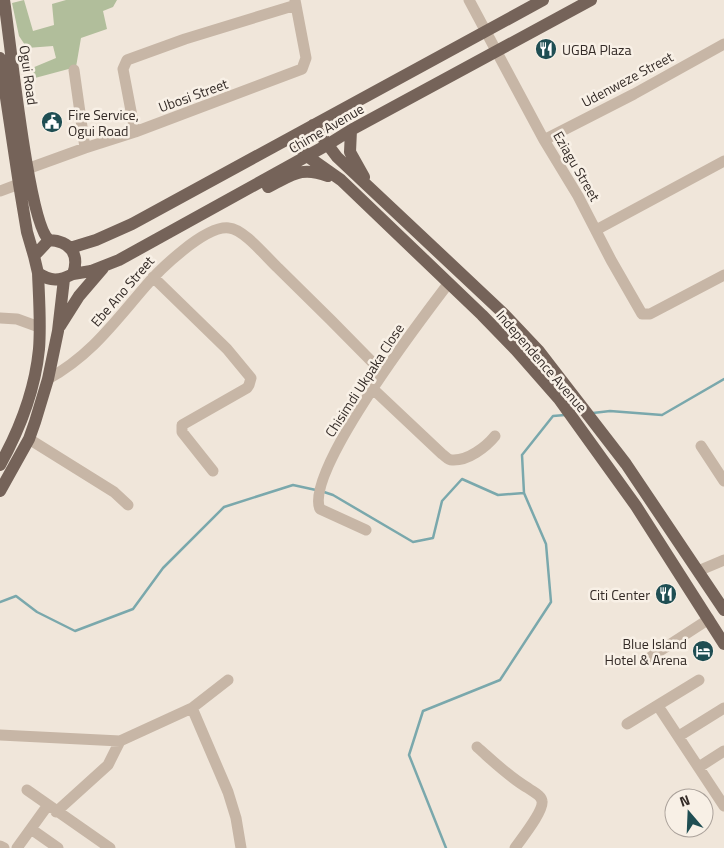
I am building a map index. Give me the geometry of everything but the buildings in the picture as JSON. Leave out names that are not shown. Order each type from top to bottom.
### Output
[{"type":"main road","name":"Ogui Road","points":[[4,0],[4,21],[27,169],[24,184],[48,240]]},
{"type":"main road","name":"Chime Avenue","points":[[70,248],[96,240],[132,224],[544,0]]},
{"type":"main road","name":"Chime Avenue","points":[[68,276],[102,268],[142,248],[328,145],[351,130],[498,52],[582,2]]},
{"type":"main road","name":"Ogui Road","points":[[0,58],[24,184],[27,232],[34,256]]},
{"type":"main road","name":"Independence Avenue","points":[[313,125],[336,156],[515,324],[538,350],[596,422],[651,500],[724,610]]},
{"type":"main road","points":[[351,130],[350,152],[368,186]]},
{"type":"main road","name":"Independence Avenue","points":[[292,137],[307,156],[341,180],[509,343],[559,398],[636,506],[724,644]]},
{"type":"main road","points":[[225,202],[249,195],[304,171],[316,172],[341,180]]},
{"type":"main road","points":[[0,465],[15,436],[32,389],[39,349],[38,273],[34,256],[48,240],[60,242],[70,248],[75,257],[75,266],[68,276],[48,378],[28,439],[2,484]]},
{"type":"main road","points":[[58,330],[79,296],[102,268]]},
{"type":"main road","points":[[38,273],[49,280],[68,276]]},
{"type":"street","name":"Eziagu Street","points":[[469,0],[544,140],[642,314],[650,314],[724,275]]},
{"type":"street","name":"Ubosi Street","points":[[27,169],[135,132],[302,69],[306,58],[296,2]]},
{"type":"street","points":[[135,132],[122,70],[127,60],[296,2]]},
{"type":"street","name":"Udenweze Street","points":[[544,140],[634,94],[724,44]]},
{"type":"street","points":[[74,70],[85,148]]},
{"type":"street","points":[[596,230],[724,161]]},
{"type":"street","points":[[0,191],[24,184]]},
{"type":"street","name":"Ebe Ano Street","points":[[48,378],[65,370],[93,348],[168,262],[188,247],[222,228],[237,230],[256,247],[326,314],[383,373]]},
{"type":"street","points":[[153,277],[227,349],[250,378],[247,388],[182,425],[181,428],[186,438],[212,471]]},
{"type":"street","name":"Chisimdi Ukpaka Close","points":[[366,530],[320,509],[318,504],[320,491],[332,456],[362,404],[448,284]]},
{"type":"street","points":[[0,318],[17,319],[39,326]]},
{"type":"street","points":[[373,389],[449,459],[455,460],[482,449],[495,436]]},
{"type":"street","points":[[28,439],[114,492],[128,505]]},
{"type":"street","points":[[702,446],[724,481]]},
{"type":"street","points":[[698,571],[724,560]]},
{"type":"street","points":[[646,660],[709,619]]},
{"type":"street","points":[[0,735],[120,741],[192,708],[228,680]]},
{"type":"street","points":[[627,724],[699,680]]},
{"type":"street","points":[[658,706],[723,800]]},
{"type":"street","points":[[192,708],[228,792],[236,818],[241,848]]},
{"type":"street","points":[[679,736],[724,708]]},
{"type":"street","points":[[17,848],[31,829],[52,809],[108,765],[120,741]]},
{"type":"street","points":[[477,746],[511,778],[538,795],[542,801],[542,807],[538,814],[515,848]]},
{"type":"street","points":[[699,767],[724,751]]},
{"type":"street","points":[[26,790],[110,848]]},
{"type":"street","points":[[31,829],[58,848]]},
{"type":"street","points":[[0,846],[4,848]]},
{"type":"green space","points":[[24,0],[33,31],[54,25],[52,4],[66,0],[117,0],[113,7],[103,11],[107,29],[81,38],[76,67],[35,78],[32,68],[56,58],[53,46],[27,48],[19,36],[12,3]]},
{"type":"waterway","points":[[593,413],[610,411],[662,415],[724,379]]},
{"type":"waterway","points":[[446,848],[409,755],[423,711],[500,680],[551,602],[546,544],[524,493],[522,455],[553,416],[565,415]]},
{"type":"waterway","points":[[324,492],[333,495],[413,542],[433,538],[442,501],[462,479],[498,495],[524,493]]},
{"type":"waterway","points":[[0,602],[16,596],[37,612],[75,631],[133,609],[163,568],[224,507],[293,485],[316,490]]},
{"type":"place","name":"UGBA Plaza","points":[[546,49]]},
{"type":"place","name":"Fire Service, Ogui Road","points":[[52,122]]},
{"type":"place","name":"Citi Center","points":[[666,594]]},
{"type":"place","name":"Blue Island Hotel & Arena","points":[[703,651]]}]
